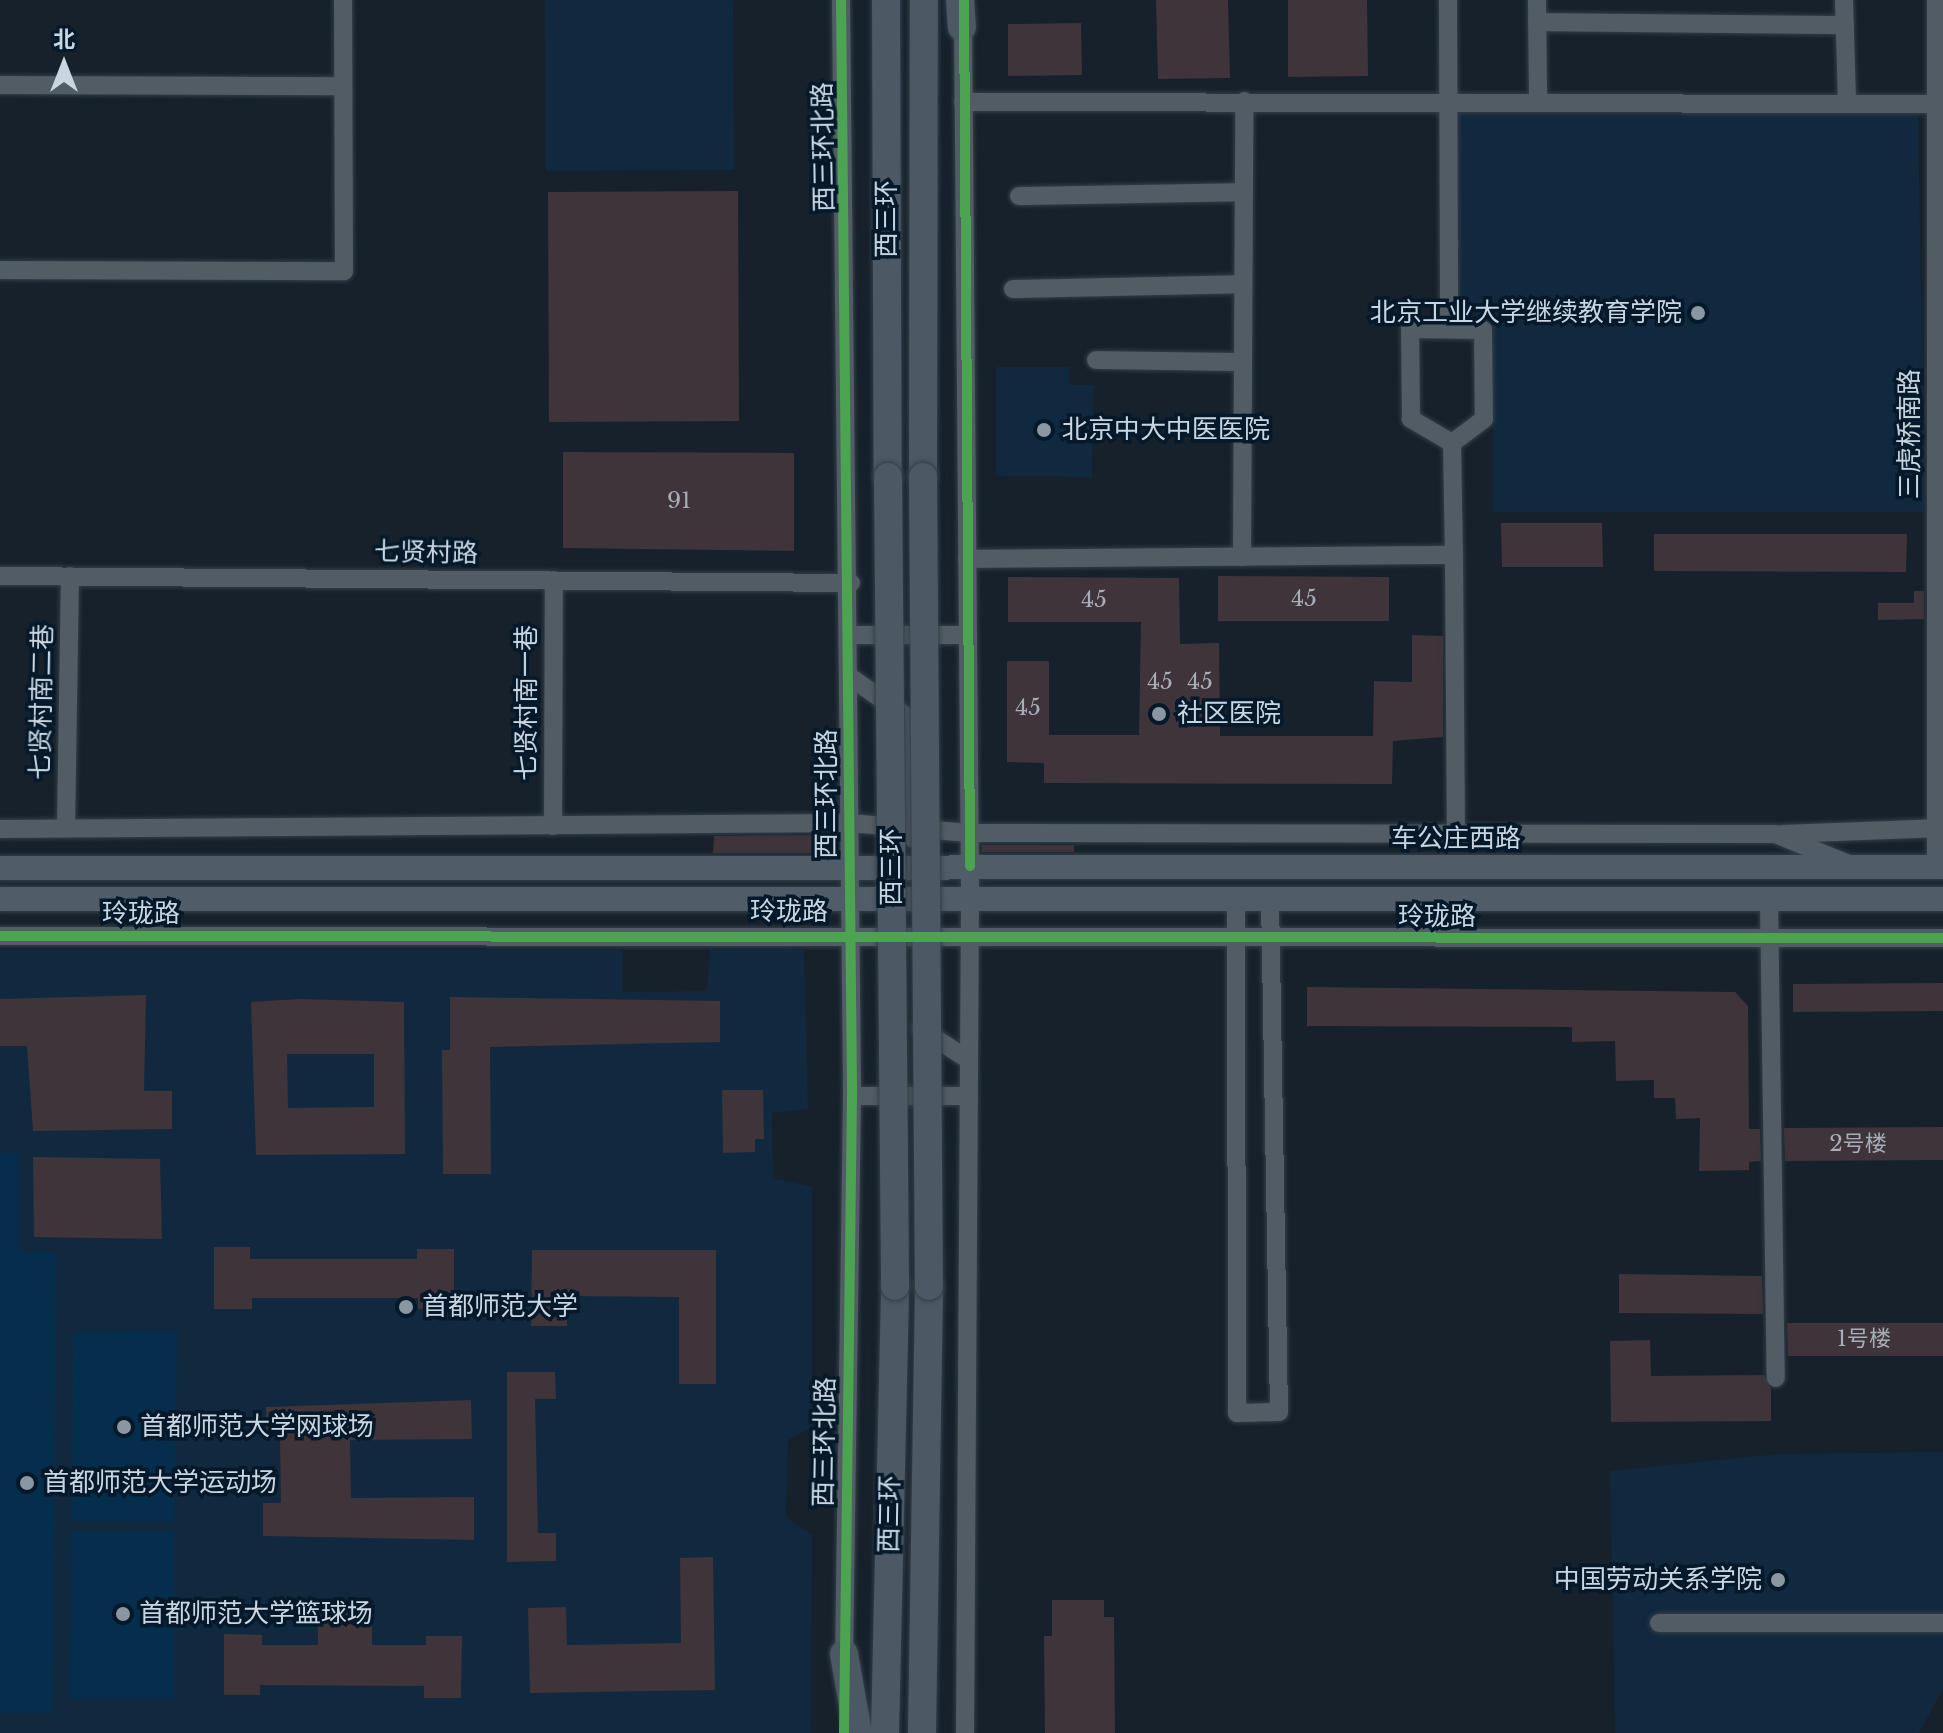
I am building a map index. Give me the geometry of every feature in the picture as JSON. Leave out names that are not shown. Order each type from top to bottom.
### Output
[{"type":"highway","name":"西三环","points":[[885,1733],[895,1286],[886,0]]},
{"type":"highway","name":"西三环","points":[[922,1733],[929,1286],[923,477],[924,0]]},
{"type":"highway","points":[[844,1654],[858,1733]]},
{"type":"main road","name":"玲珑路","points":[[0,868],[912,865]]},
{"type":"main road","name":"车公庄西路","points":[[912,865],[1940,867]]},
{"type":"main road","name":"玲珑路","points":[[0,899],[970,897]]},
{"type":"main road","points":[[970,897],[1943,899]]},
{"type":"street","points":[[0,270],[344,271],[343,0]]},
{"type":"street","name":"西三环北路","points":[[841,0],[851,583],[849,898],[852,1096],[844,1733]]},
{"type":"street","points":[[1448,0],[1449,329]]},
{"type":"street","points":[[1537,0],[1538,101]]},
{"type":"street","points":[[1844,0],[1847,103]]},
{"type":"street","name":"三虎桥南路","points":[[1936,0],[1940,867]]},
{"type":"street","points":[[962,9],[970,833],[965,1733]]},
{"type":"street","points":[[1537,22],[1845,25]]},
{"type":"street","points":[[0,85],[342,86]]},
{"type":"street","points":[[963,102],[1447,100],[1936,104]]},
{"type":"street","points":[[1242,557],[1244,101]]},
{"type":"street","points":[[1019,196],[1244,192]]},
{"type":"street","points":[[1013,289],[1243,284]]},
{"type":"street","points":[[1410,329],[1483,330],[1484,419],[1452,443],[1411,419],[1410,329]]},
{"type":"street","points":[[1096,360],[1243,362]]},
{"type":"street","points":[[1452,443],[1456,834]]},
{"type":"street","points":[[967,559],[1454,555]]},
{"type":"street","name":"七贤村路","points":[[0,576],[851,583]]},
{"type":"street","name":"七贤村南二巷","points":[[66,828],[70,576]]},
{"type":"street","name":"七贤村南一巷","points":[[553,826],[554,580]]},
{"type":"street","points":[[850,635],[968,635]]},
{"type":"street","points":[[850,677],[909,718],[915,1025],[969,1060]]},
{"type":"street","points":[[0,829],[849,823],[970,833],[1775,834],[1940,828]]},
{"type":"street","points":[[1775,834],[1855,866]]},
{"type":"street","points":[[1236,898],[1237,1413],[1279,1412],[1270,898]]},
{"type":"street","points":[[1769,899],[1776,1378]]},
{"type":"street","name":"玲珑路","points":[[0,936],[850,941],[914,944],[1943,938]]},
{"type":"street","points":[[852,1096],[968,1096]]},
{"type":"street","points":[[1659,1623],[1943,1623]]},
{"type":"shaded area","points":[[545,0],[733,0],[734,170],[546,171]]},
{"type":"shaded area","name":"北京工业大学继续教育学院","points":[[1455,113],[1918,114],[1925,512],[1493,512],[1493,323],[1456,303]]},
{"type":"shaded area","name":"北京中大中医医院","points":[[996,367],[1069,367],[1069,385],[1093,385],[1092,477],[996,476]]},
{"type":"shaded area","name":"首都师范大学","points":[[710,949],[804,950],[808,1109],[772,1113],[773,1178],[812,1187],[812,1427],[788,1440],[786,1517],[812,1535],[811,1733],[0,1733],[0,950],[622,950],[622,992],[707,991]]},
{"type":"shaded area","name":"首都师范大学运动场","points":[[0,1153],[18,1153],[18,1252],[56,1252],[53,1713],[0,1713]]},
{"type":"shaded area","name":"首都师范大学网球场","points":[[177,1331],[174,1522],[72,1521],[73,1333]]},
{"type":"shaded area","name":"中国劳动关系学院","points":[[1943,1452],[1943,1689],[1919,1733],[1615,1733],[1610,1471],[1778,1454]]},
{"type":"shaded area","name":"首都师范大学篮球场","points":[[72,1531],[174,1531],[174,1699],[70,1698]]},
{"type":"building","points":[[1156,0],[1228,0],[1230,78],[1158,79]]},
{"type":"building","points":[[1288,0],[1367,0],[1368,76],[1288,77]]},
{"type":"building","points":[[1081,23],[1082,75],[1008,76],[1008,24]]},
{"type":"building","points":[[738,191],[739,421],[549,422],[548,192]]},
{"type":"building","points":[[563,452],[794,453],[794,551],[563,548]]},
{"type":"building","points":[[1501,523],[1602,523],[1603,567],[1502,567]]},
{"type":"building","points":[[1654,534],[1907,534],[1906,572],[1654,571]]},
{"type":"building","points":[[1218,576],[1389,577],[1389,621],[1218,621]]},
{"type":"building","points":[[1008,577],[1179,578],[1180,644],[1219,643],[1220,736],[1373,736],[1374,681],[1412,682],[1412,635],[1443,636],[1443,737],[1393,741],[1392,784],[1044,783],[1044,763],[1007,762],[1007,661],[1049,661],[1049,735],[1139,735],[1141,622],[1008,622]]},
{"type":"building","points":[[1914,591],[1924,591],[1924,619],[1878,620],[1878,603],[1914,603]]},
{"type":"building","points":[[837,835],[838,853],[713,853],[714,836]]},
{"type":"building","points":[[982,845],[1074,845],[1074,852],[982,852]]},
{"type":"building","points":[[1943,983],[1943,1011],[1793,1012],[1793,984]]},
{"type":"building","points":[[1307,987],[1735,992],[1748,1006],[1749,1129],[1760,1129],[1761,1161],[1749,1162],[1749,1170],[1699,1171],[1700,1118],[1676,1119],[1675,1098],[1654,1098],[1654,1080],[1616,1081],[1615,1041],[1572,1042],[1572,1027],[1307,1026]]},
{"type":"building","points":[[146,995],[144,1091],[172,1091],[172,1129],[33,1131],[27,1046],[0,1046],[0,999]]},
{"type":"building","points":[[450,997],[720,1001],[720,1042],[490,1047],[491,1174],[443,1174],[442,1050],[450,1050]]},
{"type":"building","points":[[299,999],[404,1002],[405,1154],[256,1155],[251,1002]],"holes":[[[287,1054],[374,1054],[374,1107],[288,1108]]]},
{"type":"building","points":[[722,1090],[763,1090],[764,1139],[755,1139],[755,1152],[723,1153]]},
{"type":"building","points":[[1943,1127],[1943,1160],[1785,1161],[1784,1128]]},
{"type":"building","points":[[33,1157],[160,1159],[162,1239],[34,1237]]},
{"type":"building","points":[[214,1247],[250,1247],[250,1259],[417,1259],[417,1249],[454,1249],[454,1309],[418,1309],[418,1298],[252,1298],[252,1309],[214,1309]]},
{"type":"building","points":[[532,1250],[716,1250],[716,1384],[679,1384],[679,1297],[567,1296],[567,1326],[531,1326]]},
{"type":"building","points":[[1619,1274],[1762,1276],[1763,1314],[1619,1313]]},
{"type":"building","points":[[1787,1323],[1943,1323],[1943,1356],[1788,1356]]},
{"type":"building","points":[[1650,1340],[1651,1376],[1764,1375],[1771,1389],[1771,1421],[1611,1422],[1610,1341]]},
{"type":"building","points":[[507,1372],[555,1372],[556,1399],[535,1399],[538,1533],[556,1533],[556,1561],[507,1562]]},
{"type":"building","points":[[471,1400],[472,1439],[350,1440],[351,1498],[474,1497],[474,1540],[263,1536],[263,1503],[281,1503],[280,1437],[266,1437],[266,1407]]},
{"type":"building","points":[[713,1557],[715,1690],[530,1693],[528,1608],[566,1607],[567,1645],[681,1643],[680,1558]]},
{"type":"building","points":[[1052,1600],[1104,1600],[1104,1617],[1114,1617],[1115,1733],[1045,1733],[1044,1636],[1052,1636]]},
{"type":"building","points":[[318,1602],[372,1603],[372,1645],[426,1645],[426,1636],[462,1636],[461,1698],[424,1698],[424,1686],[260,1685],[260,1695],[224,1695],[224,1634],[262,1635],[262,1645],[318,1645]]},
{"type":"cycle path","points":[[841,0],[852,1096],[844,1733]]},
{"type":"cycle path","points":[[964,0],[970,866]]},
{"type":"cycle path","points":[[0,936],[1943,938]]},
{"type":"place","name":"北京工业大学继续教育学院","points":[[1698,313]]},
{"type":"place","name":"北京中大中医医院","points":[[1044,430]]},
{"type":"place","name":"社区医院","points":[[1159,714]]},
{"type":"place","name":"首都师范大学","points":[[406,1307]]},
{"type":"place","name":"首都师范大学网球场","points":[[124,1427]]},
{"type":"place","name":"首都师范大学运动场","points":[[27,1483]]},
{"type":"place","name":"中国劳动关系学院","points":[[1778,1580]]},
{"type":"place","name":"首都师范大学篮球场","points":[[123,1614]]}]
